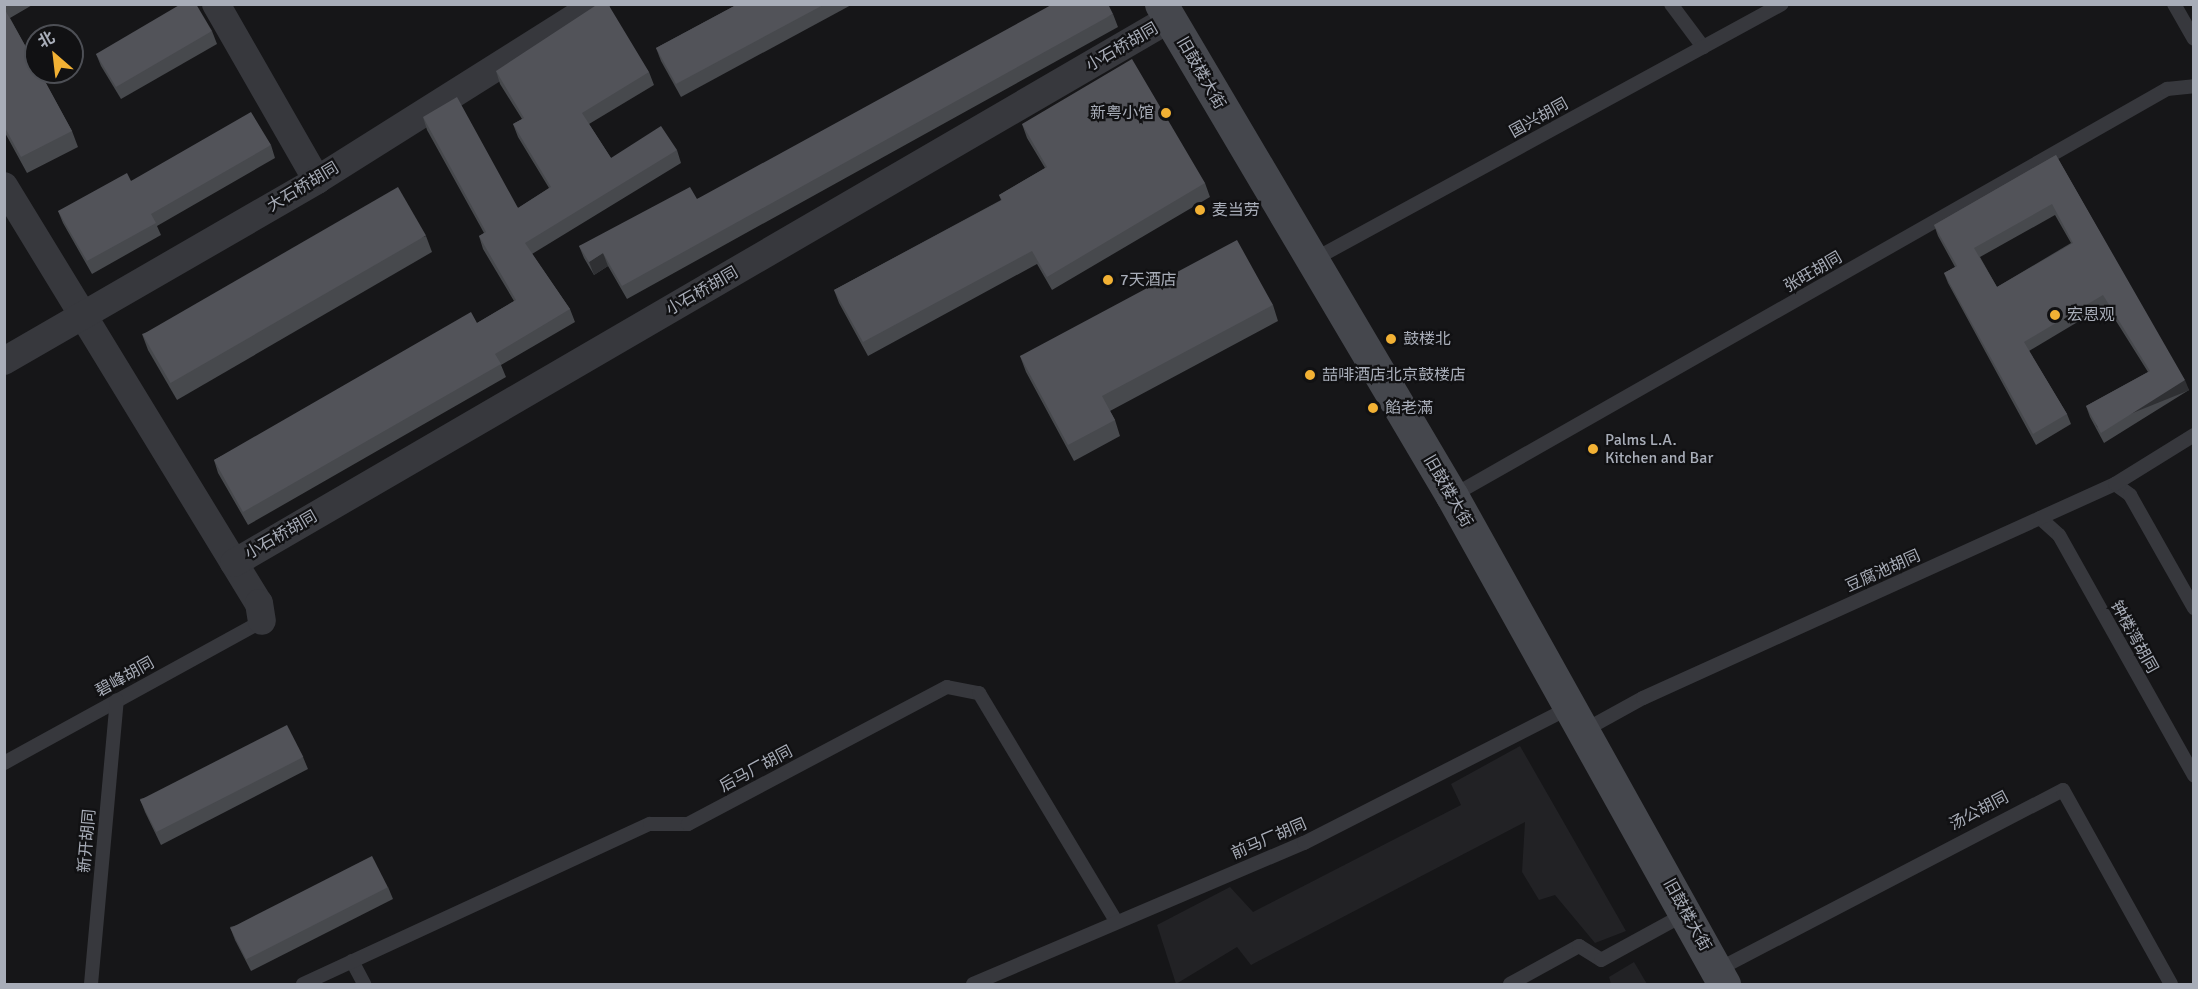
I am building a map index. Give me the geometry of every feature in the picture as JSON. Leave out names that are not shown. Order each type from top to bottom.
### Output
[{"type":"main road","name":"旧鼓楼大街","points":[[1165,12],[1452,496],[1720,977]]},
{"type":"street","points":[[216,4],[317,180]]},
{"type":"street","name":"大石桥胡同","points":[[4,361],[317,180],[596,4]]},
{"type":"street","name":"小石桥胡同","points":[[234,563],[1165,12]]},
{"type":"street","points":[[4,186],[79,316],[259,603],[262,621]]},
{"type":"lane","points":[[1671,4],[1703,48]]},
{"type":"lane","name":"国兴胡同","points":[[1311,261],[1782,4]]},
{"type":"lane","points":[[2174,4],[2193,39]]},
{"type":"lane","name":"张旺胡同","points":[[1452,496],[2167,89],[2193,86]]},
{"type":"lane","name":"豆腐池胡同","points":[[1577,719],[1643,698],[2115,484],[2193,435]]},
{"type":"lane","points":[[2115,484],[2130,495],[2193,608]]},
{"type":"lane","name":"钟楼湾胡同","points":[[2040,518],[2059,535],[2193,777]]},
{"type":"lane","name":"碧峰胡同","points":[[4,763],[262,621]]},
{"type":"lane","name":"后马厂胡同","points":[[303,984],[650,824],[688,824],[947,687],[979,693],[1116,921]]},
{"type":"lane","name":"新开胡同","points":[[91,984],[117,700]]},
{"type":"lane","name":"前马厂胡同","points":[[973,984],[1116,921],[1304,843],[1577,719]]},
{"type":"lane","name":"汤公胡同","points":[[1720,977],[2063,790],[2171,984]]},
{"type":"lane","points":[[1510,984],[1579,946],[1601,960],[1686,914]]},
{"type":"lane","points":[[352,961],[364,984]]},
{"type":"shaded area","points":[[1520,746],[1626,931],[1595,943],[1555,895],[1539,900],[1522,872],[1525,822],[1251,965],[1237,947],[1176,984],[1157,925],[1230,887],[1253,912],[1461,805],[1451,784]]},
{"type":"shaded area","points":[[1634,962],[1647,984],[1611,984],[1609,977]]},
{"type":"building","points":[[181,4],[196,4],[212,31],[116,87],[96,54]]},
{"type":"building","points":[[598,4],[608,4],[649,72],[582,113],[611,158],[661,126],[677,150],[525,243],[570,309],[495,354],[501,364],[243,512],[214,460],[471,312],[477,323],[516,300],[479,236],[486,232],[423,117],[457,97],[518,208],[551,187],[513,124],[524,118],[496,71]]},
{"type":"building","points":[[738,4],[825,4],[676,84],[656,48]]},
{"type":"building","points":[[1053,4],[1108,4],[1113,14],[622,286],[603,253],[589,262],[579,246],[690,187],[697,199]]},
{"type":"building","points":[[4,8],[24,44],[24,84],[47,84],[72,131],[21,157],[4,126]]},
{"type":"building","points":[[1132,59],[1205,183],[1047,277],[1032,251],[863,342],[834,290],[1002,200],[999,195],[1047,167],[1022,124]]},
{"type":"building","points":[[251,112],[271,145],[151,214],[156,223],[87,261],[58,211],[127,173],[131,181]]},
{"type":"building","points":[[2056,155],[2185,380],[2101,433],[2086,406],[2150,371],[2103,295],[2024,342],[2067,414],[2033,434],[1944,273],[1957,266],[1934,225]],"holes":[[[2052,204],[2073,243],[1997,287],[1974,248]]]},
{"type":"building","points":[[398,187],[426,235],[171,383],[143,334]]},
{"type":"building","points":[[1237,240],[1273,305],[1102,396],[1115,420],[1068,445],[1020,356]]},
{"type":"building","points":[[287,725],[303,757],[156,832],[140,800]]},
{"type":"building","points":[[372,856],[388,887],[246,959],[230,928]]},
{"type":"place","name":"新粤小馆","points":[[1166,113]]},
{"type":"place","name":"麦当劳","points":[[1200,210]]},
{"type":"place","name":"7天酒店","points":[[1108,280]]},
{"type":"place","name":"宏恩观","points":[[2055,315]]},
{"type":"place","name":"鼓楼北","points":[[1391,339]]},
{"type":"place","name":"喆啡酒店北京鼓楼店","points":[[1310,375]]},
{"type":"place","name":"餡老滿","points":[[1373,408]]},
{"type":"place","name":"Palms L.A. Kitchen and Bar","points":[[1593,449]]}]
